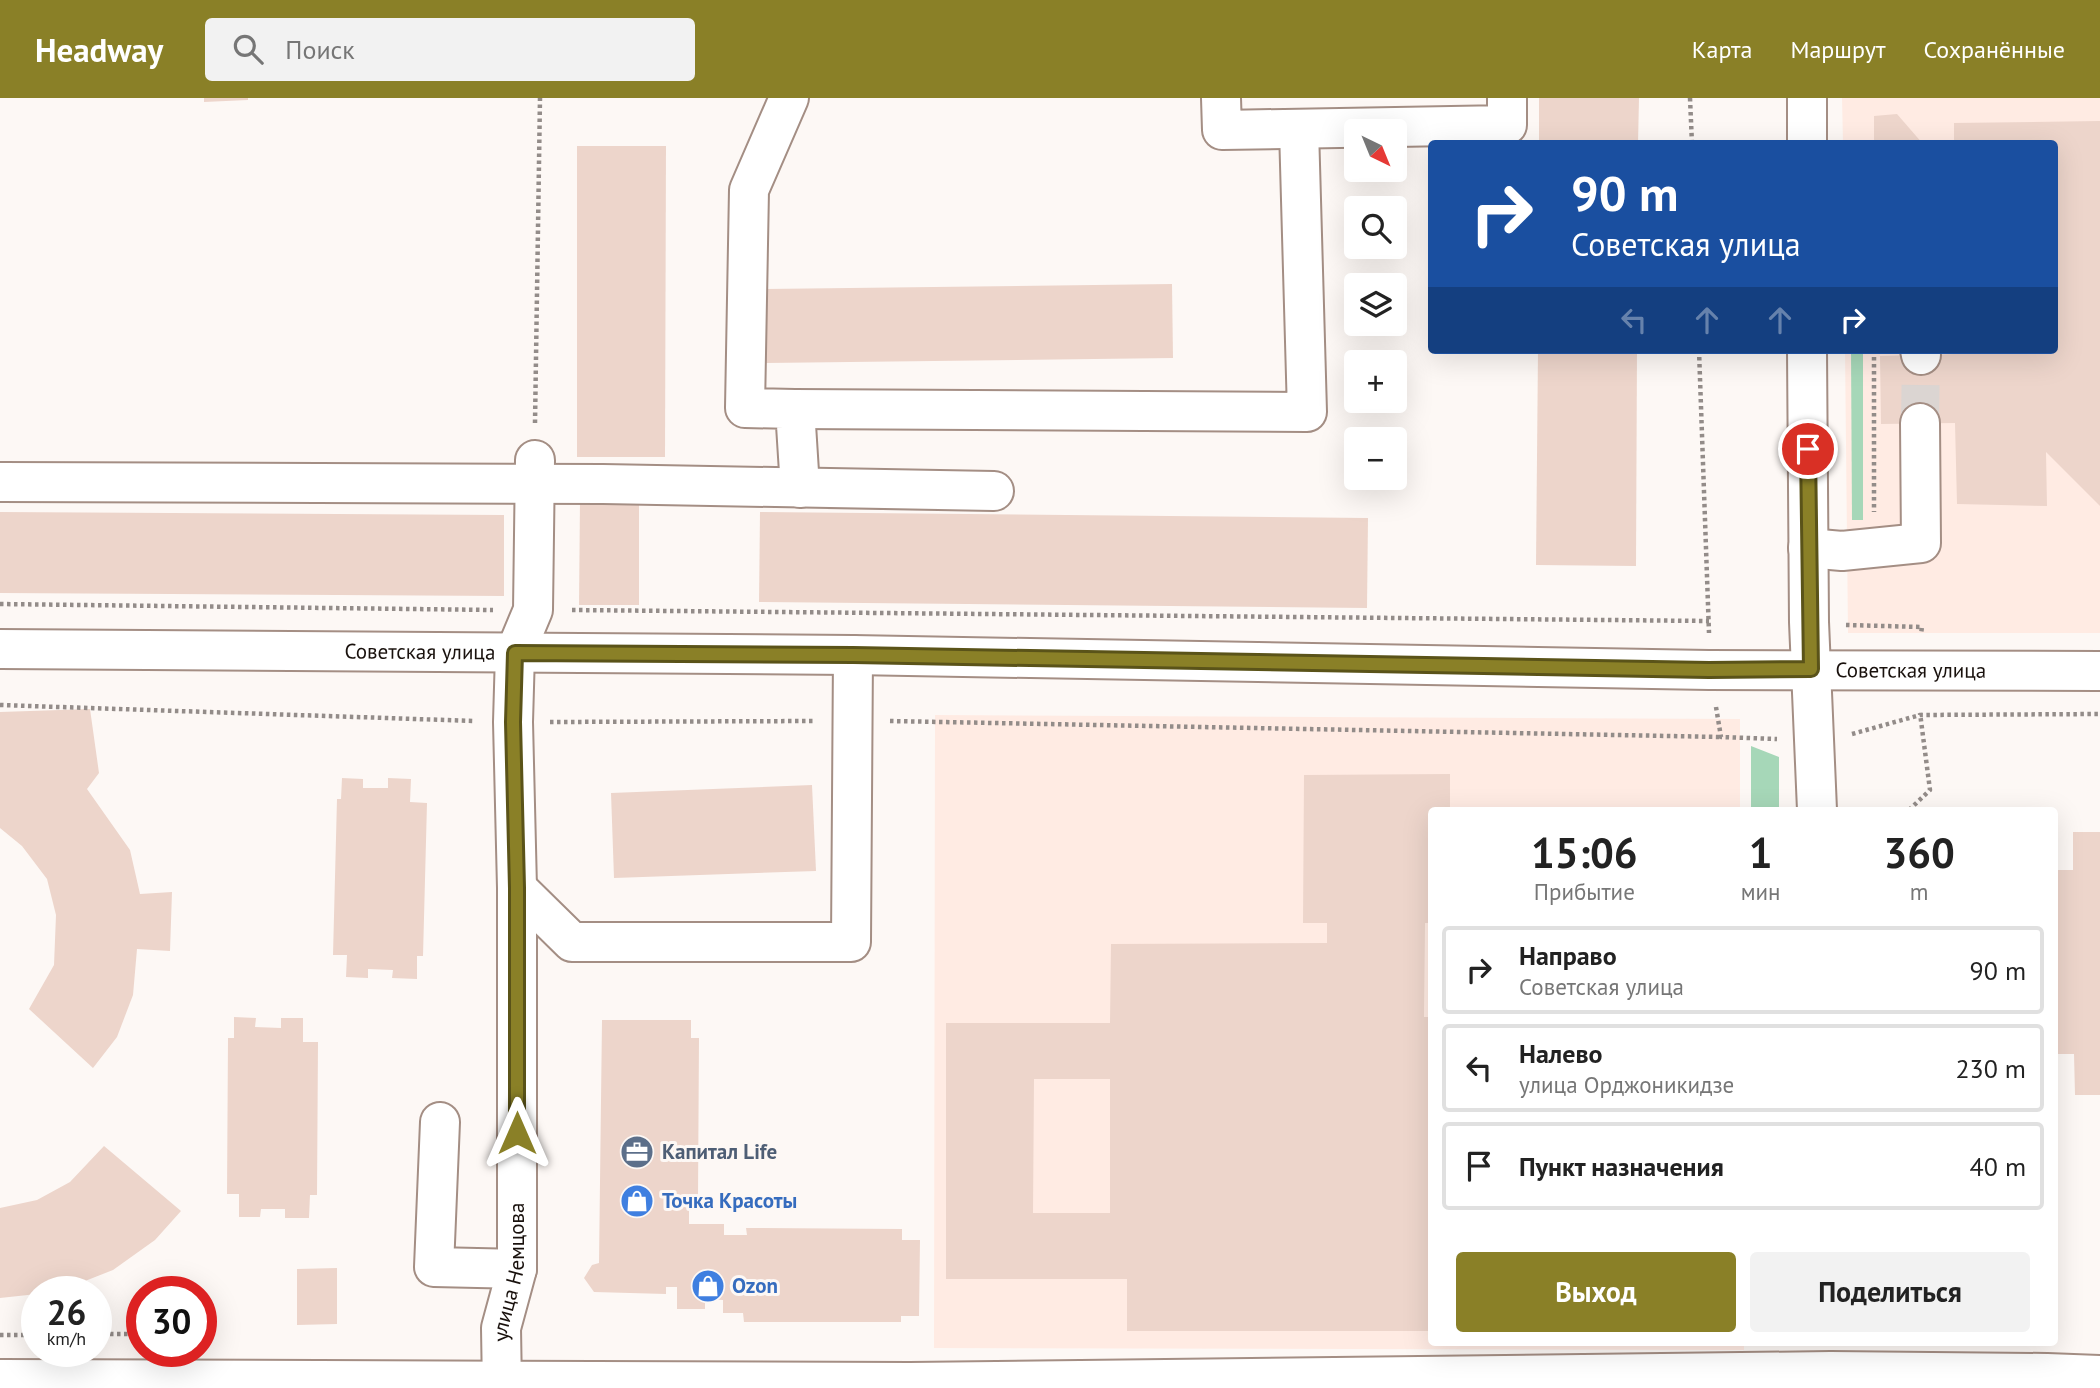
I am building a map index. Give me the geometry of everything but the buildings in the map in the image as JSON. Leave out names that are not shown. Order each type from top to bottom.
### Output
[{"type":"street","points":[[789,98],[749,190],[746,408],[1307,412],[1299,129]]},
{"type":"street","points":[[1221,98],[1222,130],[1507,125],[1507,98]]},
{"type":"street","points":[[1807,98],[1807,140]]},
{"type":"street","points":[[1807,354],[1825,549],[1811,669],[1817,807]]},
{"type":"street","points":[[795,409],[800,488]]},
{"type":"street","points":[[1825,549],[1921,542],[1920,423]]},
{"type":"street","points":[[0,482],[535,472],[800,488],[994,491]]},
{"type":"street","points":[[515,653],[533,610],[535,472]]},
{"type":"street","name":"Советская улица","points":[[0,649],[853,655],[1709,670],[2100,671]]},
{"type":"street","name":"улица Немцова","points":[[501,1384],[501,1328],[517,1269],[517,888],[513,722],[515,653]]},
{"type":"street","points":[[517,888],[572,942],[851,942],[853,655]]},
{"type":"street","points":[[440,1122],[435,1267],[517,1269]]},
{"type":"street","points":[[0,1379],[501,1384],[1460,1382],[1832,1367],[2100,1375]]},
{"type":"path","points":[[535,472],[540,98]]},
{"type":"path","points":[[1690,98],[1692,140]]},
{"type":"path","points":[[1699,354],[1709,670],[1721,737],[1815,741],[1920,715],[2100,714]]},
{"type":"path","points":[[1825,549],[1874,529],[1874,354]]},
{"type":"path","points":[[0,604],[1709,621]]},
{"type":"path","points":[[1841,624],[1922,627],[1920,715],[1930,790],[1912,807]]},
{"type":"path","points":[[0,1335],[21,1335]]},
{"type":"shaded area","points":[[1842,98],[2100,98],[2100,633],[1848,633],[1845,354],[2058,354],[2058,140],[1843,140]]},
{"type":"shaded area","points":[[935,715],[1740,719],[1740,807],[1428,807],[1428,1346],[1744,1346],[1744,1350],[934,1348]]},
{"type":"green space","points":[[1851,354],[1863,354],[1863,520],[1852,520]]},
{"type":"green space","points":[[1751,746],[1779,757],[1779,807],[1751,807]]},
{"type":"tunnel","points":[[1920,423],[1921,355]]},
{"type":"place","name":"Капитал Life","points":[[637,1152]]},
{"type":"place","name":"Точка Красоты","points":[[637,1201]]},
{"type":"place","name":"Ozon","points":[[708,1286]]},
{"type":"route","points":[[517,1133],[517,888],[513,722],[515,653],[853,655],[1709,670],[1811,669],[1808,449]]}]
